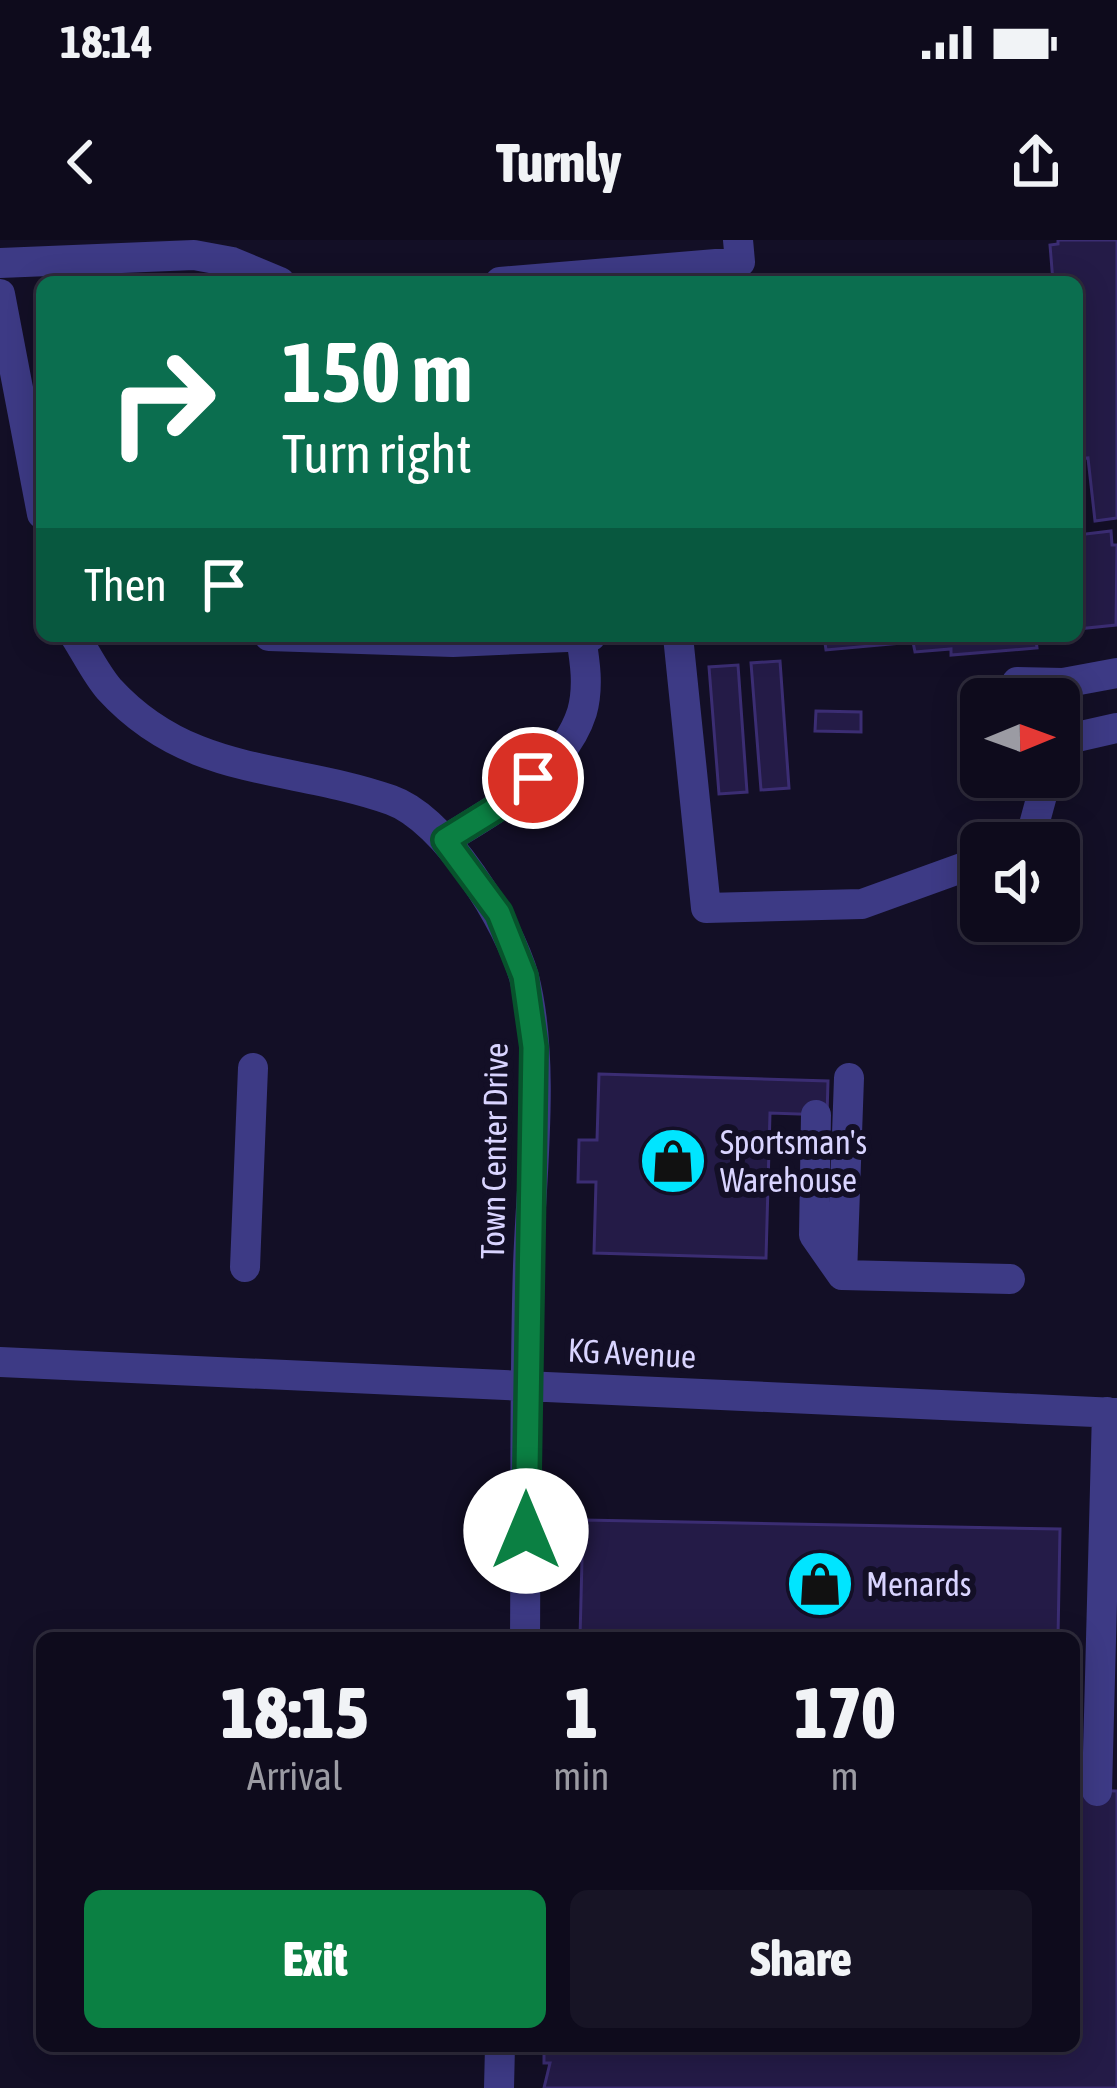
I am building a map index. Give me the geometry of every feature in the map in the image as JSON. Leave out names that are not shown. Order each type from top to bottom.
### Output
[{"type":"street","points":[[572,276],[740,262],[739,240]]},
{"type":"street","points":[[0,263],[200,248],[266,276]]},
{"type":"street","points":[[0,294],[36,483]]},
{"type":"street","name":"Town Center Drive","points":[[79,642],[107,688],[152,728],[209,758],[395,801],[445,840],[499,913],[524,976],[534,1047],[525,1632]]},
{"type":"street","points":[[445,840],[495,809],[560,751],[581,714],[587,676],[581,642]]},
{"type":"street","points":[[679,642],[706,908],[862,904],[960,869]]},
{"type":"street","points":[[1080,679],[1117,674]]},
{"type":"street","points":[[1080,736],[1117,728]]},
{"type":"street","points":[[245,1267],[253,1068]]},
{"type":"street","points":[[842,1275],[849,1078]]},
{"type":"street","points":[[816,1115],[814,1235],[842,1275]]},
{"type":"street","points":[[842,1275],[1010,1279]]},
{"type":"street","name":"KG Avenue","points":[[0,1362],[1112,1413]]},
{"type":"street","points":[[1097,1791],[1112,1413]]},
{"type":"street","points":[[500,2052],[500,2088]]},
{"type":"building","points":[[1058,240],[1117,240],[1117,518],[1095,521],[1088,458],[1083,458],[1083,276],[1053,276],[1050,245]]},
{"type":"building","points":[[1111,531],[1112,545],[1117,545],[1116,625],[1083,628],[1083,534]]},
{"type":"building","points":[[825,642],[913,642],[826,650]]},
{"type":"building","points":[[913,642],[1036,642],[1037,648],[951,655],[951,649],[915,652]]},
{"type":"building","points":[[780,661],[789,788],[761,790],[751,663]]},
{"type":"building","points":[[738,665],[747,792],[719,794],[709,667]]},
{"type":"building","points":[[816,711],[861,712],[861,732],[815,731]]},
{"type":"building","name":"Sportsman's Warehouse","points":[[599,1074],[828,1081],[827,1115],[770,1113],[766,1258],[594,1253],[596,1182],[578,1182],[579,1140],[597,1140]]},
{"type":"building","name":"Menards","points":[[583,1520],[1060,1529],[1058,1632],[580,1632]]},
{"type":"building","points":[[1080,1790],[1117,1791],[1117,2088],[544,2088],[550,2063],[544,2063],[544,2052],[1080,2052]]},
{"type":"place","name":"Sportsman's Warehouse","points":[[673,1161]]},
{"type":"place","name":"Menards","points":[[820,1584]]},
{"type":"route","points":[[526,1531],[534,1047],[524,976],[499,913],[445,840],[533,778]]}]
